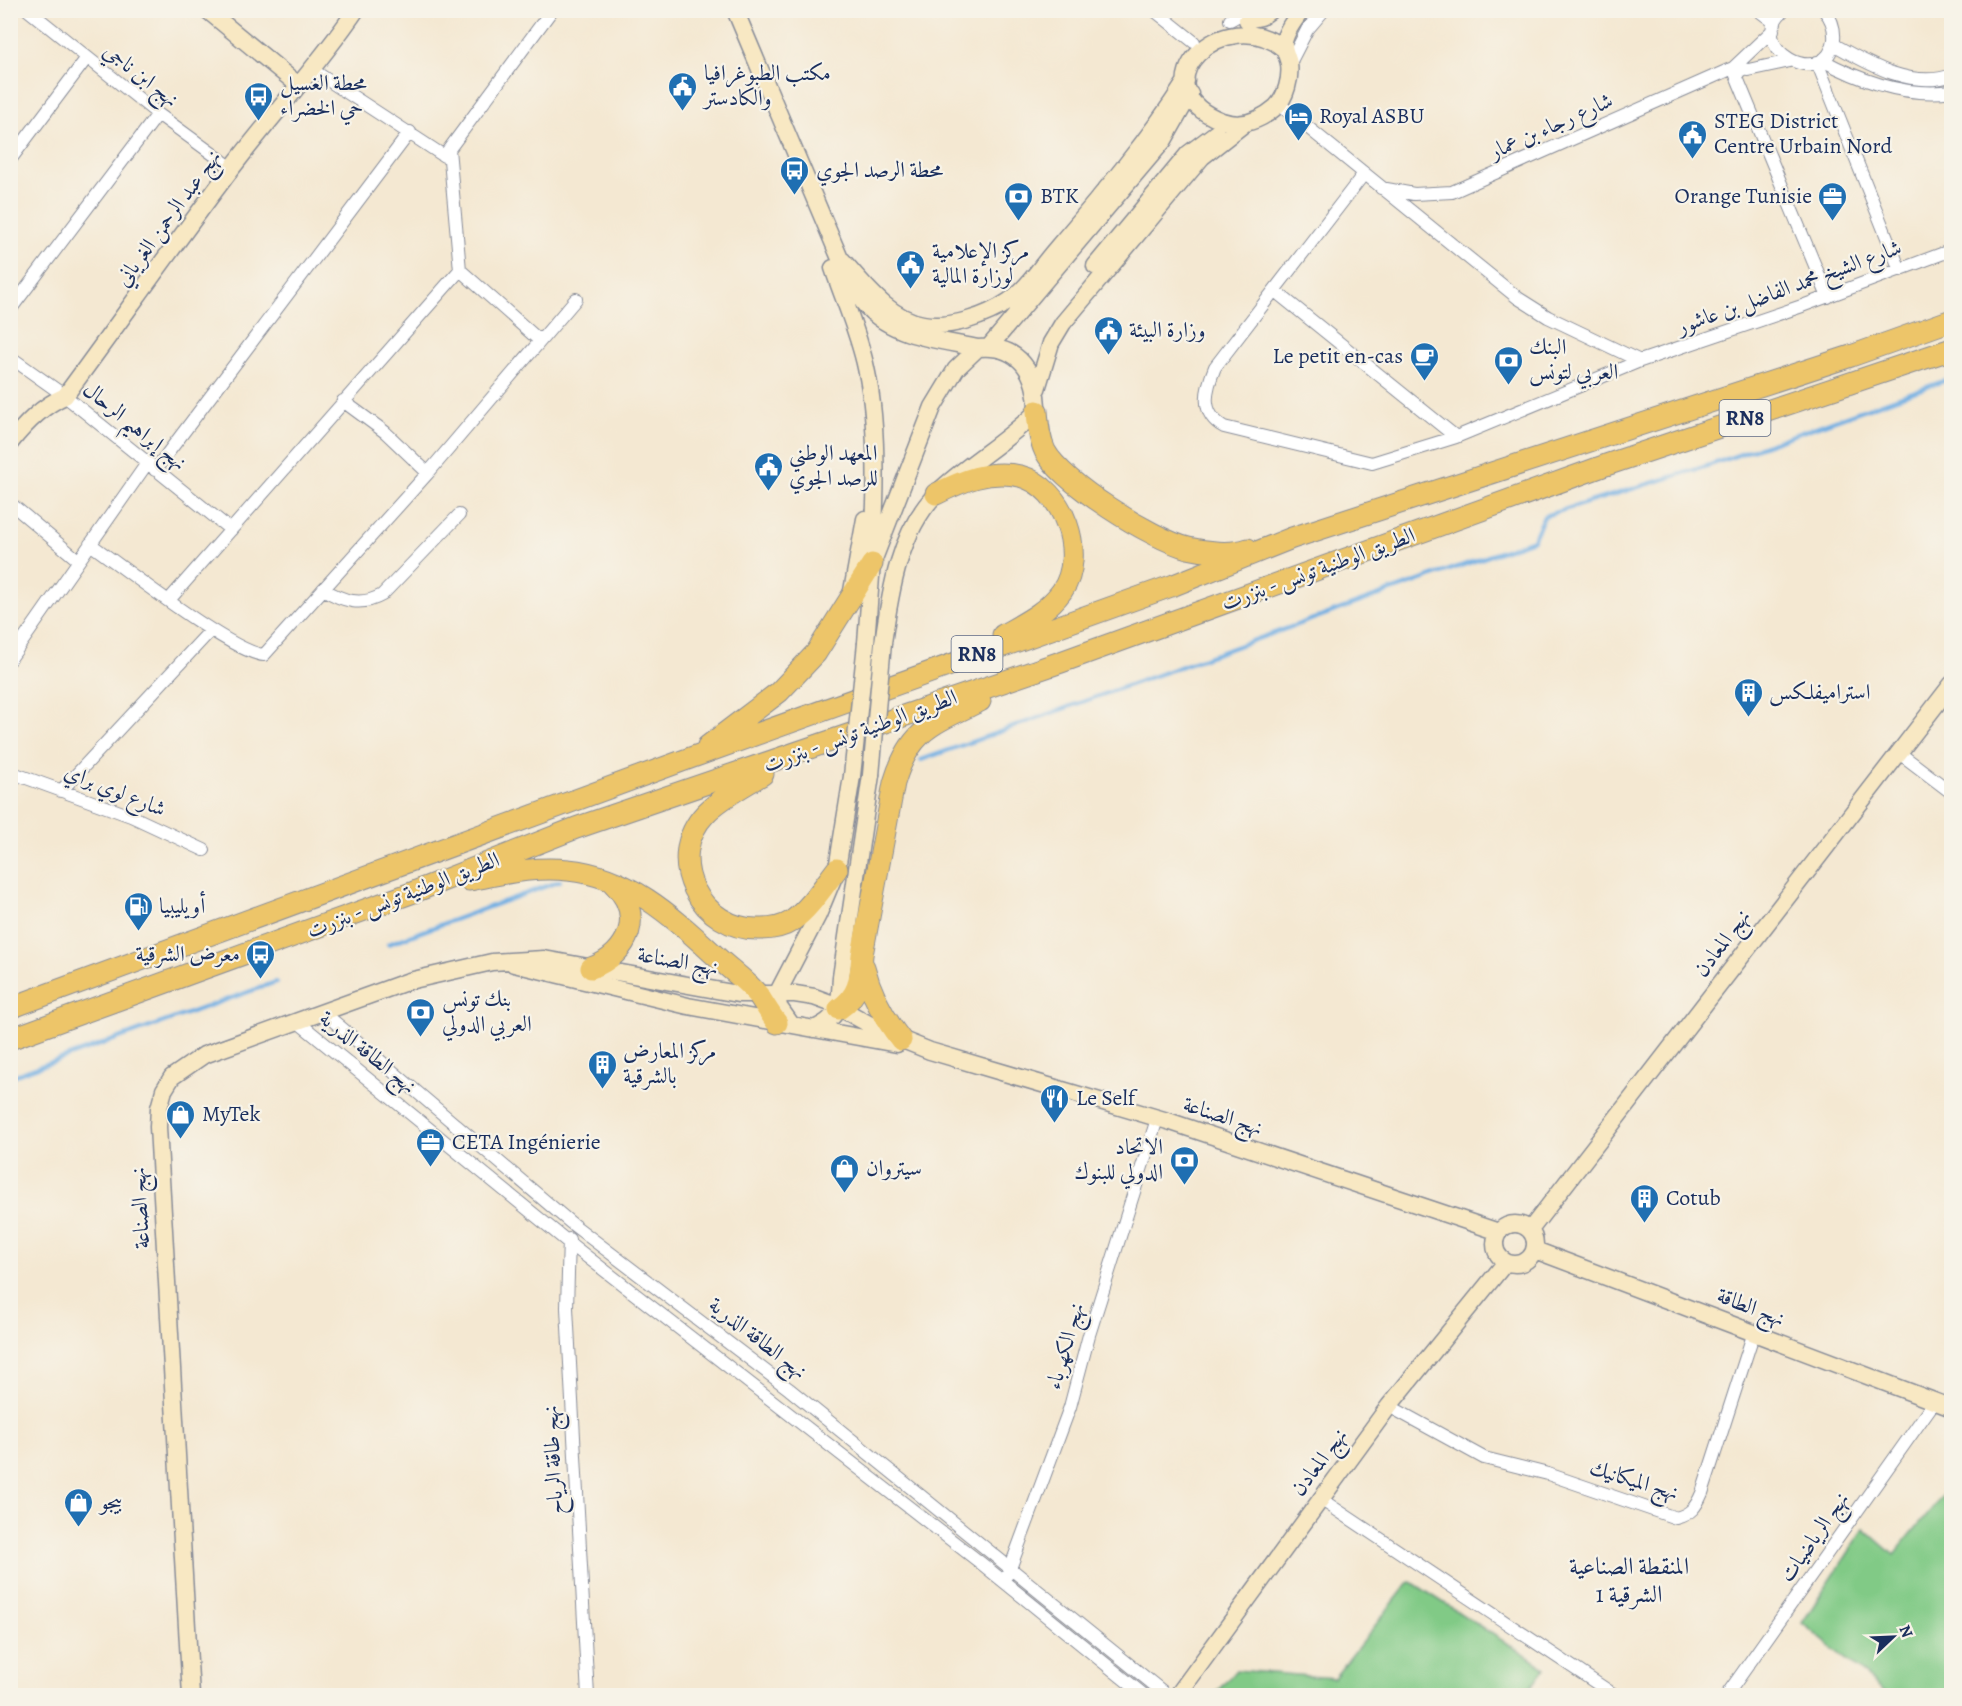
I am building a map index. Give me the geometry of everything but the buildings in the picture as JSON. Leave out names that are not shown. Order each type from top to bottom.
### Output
[{"type":"highway","name":"الطريق الوطنية تونس - بنزرت","points":[[10,1008],[976,654],[1174,585],[1292,538],[1851,356],[1952,320]]},
{"type":"highway","name":"الطريق الوطنية تونس - بنزرت","points":[[10,1039],[414,892],[576,828],[1061,662],[1573,477],[1952,349]]},
{"type":"highway","points":[[1037,411],[1040,437],[1046,452],[1061,471],[1145,529],[1190,548],[1212,551],[1239,552],[1270,541],[1292,538]]},
{"type":"highway","points":[[936,494],[981,476],[1021,477],[1040,488],[1054,502],[1071,537],[1070,567],[1063,590],[1046,609],[976,654]]},
{"type":"highway","points":[[693,757],[779,692],[816,653],[872,564]]},
{"type":"highway","points":[[839,1009],[848,1003],[857,992],[894,783],[901,760],[911,743],[936,722],[1061,662]]},
{"type":"highway","points":[[802,752],[746,785],[705,814],[689,846],[687,870],[692,888],[712,915],[729,925],[743,929],[774,928],[790,922],[805,909],[837,869]]},
{"type":"highway","points":[[414,892],[518,871],[552,869],[572,870],[610,881],[633,891],[677,918],[768,994],[784,1024]]},
{"type":"highway","points":[[591,968],[615,956],[624,944],[629,931],[628,903],[622,891],[610,881]]},
{"type":"highway","points":[[862,955],[869,988],[885,1019],[901,1040]]},
{"type":"street","name":"نهج ابن ناجي","points":[[28,10],[158,114],[232,168]]},
{"type":"street","points":[[207,10],[297,84]]},
{"type":"street","name":"نهج عبد الرحمن الغرياني","points":[[10,443],[23,426],[54,401],[65,396],[232,168],[297,84],[331,47],[356,10]]},
{"type":"street","points":[[311,69],[444,156],[552,10]]},
{"type":"street","points":[[735,10],[828,234],[842,260],[849,280],[867,307],[895,328],[913,334],[1002,350],[1018,358],[1031,373],[1037,389]]},
{"type":"street","points":[[1154,10],[1194,42]]},
{"type":"street","points":[[872,564],[933,407],[956,369],[983,347],[1164,140],[1188,87],[1186,61],[1194,42],[1210,27],[1242,17],[1261,17],[1271,10]]},
{"type":"street","points":[[814,1029],[825,1024],[839,1009],[841,977],[871,775],[883,643],[895,571],[906,543],[936,494],[1020,428],[1037,411],[1037,389],[1045,361],[1063,323],[1202,157],[1237,124],[1263,117],[1279,104],[1288,85],[1288,30],[1302,10]]},
{"type":"street","points":[[1287,57],[1324,10]]},
{"type":"street","points":[[1758,10],[1774,27],[1774,43],[1780,54],[1790,62]]},
{"type":"street","name":"شارع رجاء بن عمار","points":[[1380,187],[1414,194],[1452,192],[1733,68],[1774,27],[1784,10]]},
{"type":"street","points":[[1819,61],[1833,44],[1835,31],[1831,13]]},
{"type":"street","points":[[1242,17],[1262,26],[1275,36],[1287,57]]},
{"type":"street","points":[[1833,44],[1871,66],[1910,78],[1943,78],[1952,75]]},
{"type":"street","points":[[10,160],[87,59]]},
{"type":"street","points":[[1819,61],[1857,79],[1906,90],[1952,91]]},
{"type":"street","points":[[1819,61],[1900,270]]},
{"type":"street","name":"شارع رجاء بن عمار","points":[[1733,68],[1748,70],[1790,62],[1808,65],[1819,61]]},
{"type":"street","points":[[1733,68],[1828,297]]},
{"type":"street","points":[[842,260],[877,299],[900,315],[923,324],[956,321],[1000,306],[1017,295],[1188,87]]},
{"type":"street","points":[[1188,87],[1206,114],[1237,124]]},
{"type":"street","points":[[1279,104],[1518,298],[1548,317],[1640,362]]},
{"type":"street","points":[[10,310],[158,114]]},
{"type":"street","points":[[10,659],[90,544],[410,132]]},
{"type":"street","points":[[449,149],[460,270],[539,340]]},
{"type":"street","points":[[1364,175],[1275,291],[1456,437]]},
{"type":"street","points":[[768,994],[818,915],[837,869],[852,776],[866,643],[872,564],[873,410],[866,368],[830,256],[828,234]]},
{"type":"street","name":"شارع الشيخ محمد الفاضل بن عاشور","points":[[1275,291],[1215,367],[1207,387],[1208,412],[1224,427],[1365,463],[1456,437],[1640,362],[1828,297],[1952,250]]},
{"type":"street","points":[[169,600],[460,270]]},
{"type":"street","points":[[90,544],[211,630],[253,655],[264,656],[428,472],[576,299]]},
{"type":"street","name":"نهج إبراهيم الرحال","points":[[10,357],[65,396],[231,530]]},
{"type":"street","points":[[343,401],[385,432],[428,472]]},
{"type":"street","points":[[850,600],[874,462]]},
{"type":"street","points":[[10,503],[78,560]]},
{"type":"street","points":[[323,589],[340,599],[371,602],[382,596],[459,515]]},
{"type":"street","points":[[61,791],[211,630]]},
{"type":"street","name":"نهج المعادن","points":[[1530,1230],[1952,684]]},
{"type":"street","points":[[1898,752],[1952,793]]},
{"type":"street","name":"شارع لوي براي","points":[[10,772],[131,816],[204,850]]},
{"type":"street","name":"نهج الصناعة","points":[[191,1695],[158,1127],[159,1108],[164,1090],[172,1077],[187,1064],[204,1055],[408,981],[461,968],[543,959],[695,988],[814,997],[901,1040],[930,1051],[1157,1119],[1499,1232]]},
{"type":"street","name":"نهج الصناعة","points":[[507,962],[547,974],[688,1006],[930,1051]]},
{"type":"street","name":"نهج الطاقة الذرية","points":[[324,1013],[571,1223],[789,1389],[1168,1695]]},
{"type":"street","name":"نهج الطاقة الذرية","points":[[298,1022],[568,1242],[1005,1582],[1145,1695]]},
{"type":"street","name":"نهج الكهرباء","points":[[1005,1582],[1070,1407],[1089,1335],[1157,1119]]},
{"type":"street","name":"نهج طاقة الرياح","points":[[571,1223],[568,1242],[567,1308],[588,1695]]},
{"type":"street","points":[[1518,1224],[1530,1230],[1536,1243],[1534,1250],[1523,1263],[1506,1262],[1500,1258],[1495,1246],[1499,1232],[1518,1224]]},
{"type":"street","name":"نهج الطاقة","points":[[1534,1250],[1952,1408]]},
{"type":"street","name":"نهج المعادن","points":[[1177,1695],[1389,1406],[1506,1262]]},
{"type":"street","name":"نهج الميكانيك","points":[[1389,1406],[1484,1458],[1548,1474],[1676,1518],[1687,1515],[1696,1505],[1702,1493],[1754,1332]]},
{"type":"street","name":"نهج الرياضيات","points":[[1726,1695],[1935,1401]]},
{"type":"street","points":[[1320,1498],[1616,1695]]},
{"type":"green space","points":[[1951,1485],[1951,1695],[1889,1695],[1802,1623],[1864,1529],[1894,1555]]},
{"type":"green space","points":[[1410,1581],[1545,1668],[1525,1695],[1214,1695],[1236,1670],[1334,1678]]},
{"type":"waterway","points":[[921,760],[1533,540],[1544,516],[1710,465],[1952,378]]},
{"type":"waterway","points":[[388,944],[560,881]]},
{"type":"waterway","points":[[10,1077],[276,982]]},
{"type":"place","name":"مكتب الطبوغرافيا والكادستر","points":[[683,112]]},
{"type":"place","name":"محطة الغسيل حي الخضراء","points":[[259,122]]},
{"type":"place","name":"Royal ASBU","points":[[1298,142]]},
{"type":"place","name":"STEG District Centre Urbain Nord","points":[[1693,160]]},
{"type":"place","name":"محطة الرصد الجوي","points":[[795,196]]},
{"type":"place","name":"BTK","points":[[1019,222]]},
{"type":"place","name":"Orange Tunisie","points":[[1833,222]]},
{"type":"place","name":"مركز الإعلامية لوزارة المالية","points":[[911,290]]},
{"type":"place","name":"وزارة البيئة","points":[[1108,356]]},
{"type":"place","name":"Le petit en-cas","points":[[1424,382]]},
{"type":"place","name":"البنك العربي لتونس","points":[[1508,386]]},
{"type":"place","name":"المعهد الوطني للرصد الجوي","points":[[768,492]]},
{"type":"place","name":"استراميفلكس","points":[[1748,718]]},
{"type":"place","name":"أويليبيا","points":[[138,932]]},
{"type":"place","name":"معرض الشرقية","points":[[261,980]]},
{"type":"place","name":"بنك تونس العربي الدولي","points":[[421,1038]]},
{"type":"place","name":"مركز المعارض بالشرقية","points":[[602,1090]]},
{"type":"place","name":"Le Self","points":[[1055,1124]]},
{"type":"place","name":"MyTek","points":[[181,1140]]},
{"type":"place","name":"CETA Ingénierie","points":[[431,1168]]},
{"type":"place","name":"الاتحاد الدولي للبنوك","points":[[1184,1186]]},
{"type":"place","name":"سيتروان","points":[[845,1194]]},
{"type":"place","name":"Cotub","points":[[1645,1224]]},
{"type":"place","name":"بيجو","points":[[79,1528]]},
{"type":"district","name":"المنقطة الصناعية الشرقية 1","points":[[1629,1580]]}]
